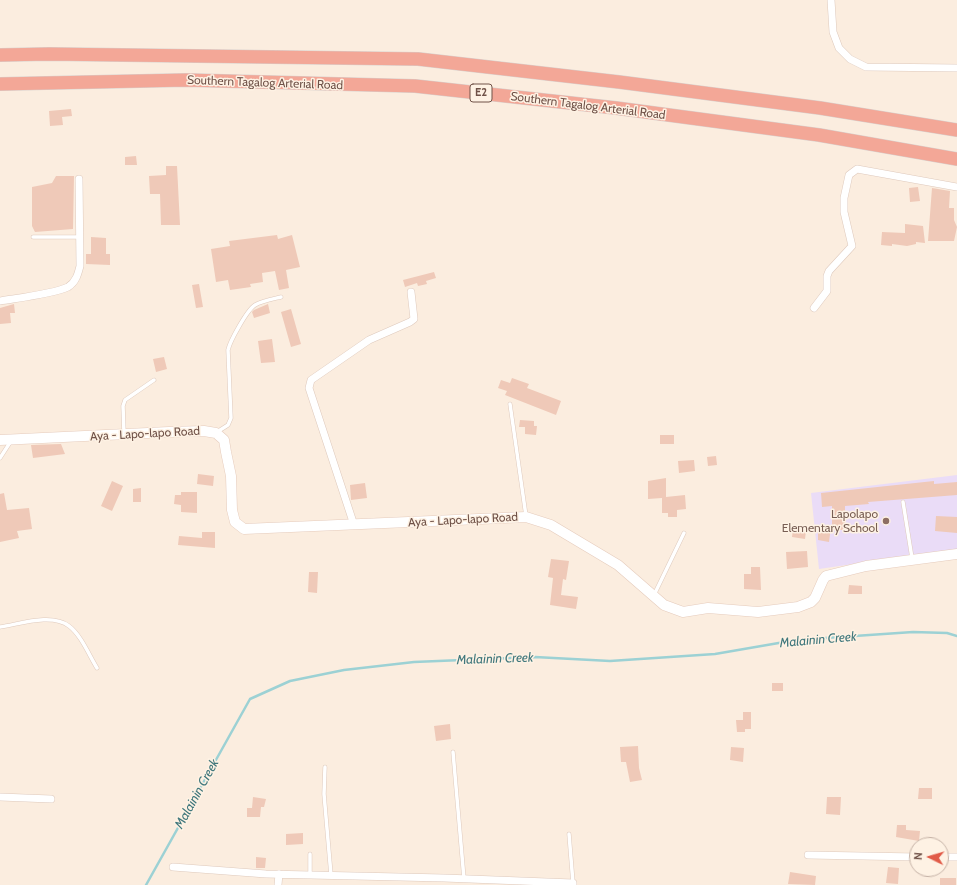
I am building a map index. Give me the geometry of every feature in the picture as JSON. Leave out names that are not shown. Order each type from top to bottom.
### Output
[{"type":"highway","name":"Southern Tagalog Arterial Road","points":[[0,55],[49,54],[418,59],[619,82],[820,108],[957,130]]},
{"type":"highway","name":"Southern Tagalog Arterial Road","points":[[0,84],[186,80],[415,86],[616,108],[819,135],[957,159]]},
{"type":"street","points":[[831,0],[833,32],[839,48],[850,60],[866,67],[957,68]]},
{"type":"street","points":[[814,308],[827,291],[827,276],[829,272],[852,246],[844,212],[844,198],[849,175],[857,169],[957,187]]},
{"type":"street","points":[[0,301],[69,286],[76,279],[80,266],[79,179]]},
{"type":"street","points":[[354,525],[309,388],[310,383],[334,363],[369,340],[414,319],[415,312],[411,292]]},
{"type":"street","name":"Aya - Lapo-lapo Road","points":[[0,440],[204,431],[216,433],[224,440],[231,476],[232,510],[235,522],[244,529],[526,517],[551,525],[618,565],[664,606],[683,612],[708,608],[738,612],[780,610],[810,602],[815,598],[822,580],[826,576],[866,566],[912,562],[957,554]]},
{"type":"street","points":[[0,797],[51,799]]},
{"type":"street","points":[[808,855],[909,857]]},
{"type":"street","points":[[173,867],[279,874],[464,879],[573,884]]},
{"type":"street","points":[[278,885],[279,874]]},
{"type":"lane","points":[[33,237],[80,237]]},
{"type":"lane","points":[[216,433],[228,425],[231,418],[228,350],[230,341],[250,309],[261,303],[281,297]]},
{"type":"lane","points":[[124,434],[123,406],[125,400],[154,380]]},
{"type":"lane","points":[[510,404],[526,517]]},
{"type":"lane","points":[[0,458],[12,439]]},
{"type":"lane","points":[[903,502],[912,562]]},
{"type":"lane","points":[[653,595],[684,533]]},
{"type":"lane","points":[[0,627],[44,620],[60,621],[70,627],[77,635],[97,668]]},
{"type":"lane","points":[[453,752],[464,879]]},
{"type":"lane","points":[[325,767],[324,794],[331,876]]},
{"type":"lane","points":[[569,834],[573,884]]},
{"type":"lane","points":[[310,854],[310,875]]},
{"type":"shaded area","name":"Lapolapo Elementary School","points":[[957,475],[957,549],[819,569],[811,493]]},
{"type":"building","points":[[71,109],[72,116],[62,117],[63,125],[50,126],[49,111]]},
{"type":"building","points":[[136,156],[137,165],[125,165],[125,157]]},
{"type":"building","points":[[166,166],[177,166],[180,225],[161,225],[160,194],[150,194],[149,176],[166,175]]},
{"type":"building","points":[[56,176],[74,176],[73,229],[35,232],[32,226],[32,187],[52,183]]},
{"type":"building","points":[[918,187],[920,201],[910,202],[909,188]]},
{"type":"building","points":[[932,188],[950,191],[949,208],[954,208],[954,220],[957,227],[954,241],[928,241]]},
{"type":"building","points":[[905,224],[923,226],[925,243],[916,242],[916,244],[907,246],[892,244],[892,246],[881,245],[882,232],[905,233]]},
{"type":"building","points":[[277,235],[278,239],[292,235],[300,267],[286,270],[289,288],[279,290],[275,271],[262,273],[263,282],[250,284],[251,287],[230,290],[228,280],[216,282],[211,249],[230,246],[229,241]]},
{"type":"building","points":[[91,237],[106,238],[106,254],[110,254],[110,265],[86,264],[86,254],[91,254]]},
{"type":"building","points":[[434,272],[436,278],[426,281],[427,284],[418,286],[417,283],[405,287],[403,280]]},
{"type":"building","points":[[199,284],[203,307],[196,308],[192,285]]},
{"type":"building","points":[[14,304],[15,313],[10,313],[11,323],[0,324],[0,308]]},
{"type":"building","points":[[268,304],[270,313],[254,318],[252,312],[254,310]]},
{"type":"building","points":[[291,309],[301,344],[291,347],[281,312]]},
{"type":"building","points":[[272,339],[275,362],[261,363],[258,341]]},
{"type":"building","points":[[164,357],[167,369],[156,372],[153,359]]},
{"type":"building","points":[[512,378],[529,384],[527,388],[561,401],[556,415],[505,395],[507,391],[498,388],[501,380],[510,383]]},
{"type":"building","points":[[520,420],[534,421],[534,426],[537,426],[536,435],[525,434],[525,427],[519,427]]},
{"type":"building","points":[[660,435],[674,435],[674,444],[660,444]]},
{"type":"building","points":[[61,444],[65,454],[33,458],[31,445]]},
{"type":"building","points":[[716,456],[717,465],[708,466],[707,457]]},
{"type":"building","points":[[694,460],[695,471],[679,473],[678,461]]},
{"type":"building","points":[[198,474],[214,476],[213,486],[197,484]]},
{"type":"building","points":[[666,478],[666,497],[685,495],[686,509],[677,510],[677,517],[668,517],[668,513],[662,513],[662,498],[648,499],[648,481]]},
{"type":"building","points":[[112,481],[123,486],[112,511],[101,506]]},
{"type":"building","points":[[934,481],[934,484],[957,482],[957,495],[868,502],[869,504],[845,506],[845,530],[832,530],[832,506],[822,507],[821,493]]},
{"type":"building","points":[[365,483],[367,498],[351,500],[350,485]]},
{"type":"building","points":[[141,488],[141,502],[133,502],[133,489]]},
{"type":"building","points":[[181,492],[197,492],[197,513],[181,512],[181,505],[174,504],[175,495],[181,495]]},
{"type":"building","points":[[4,493],[7,510],[29,508],[32,529],[17,531],[19,538],[0,542],[0,494]]},
{"type":"building","points":[[936,516],[957,517],[957,533],[935,531]]},
{"type":"building","points":[[818,527],[831,527],[829,542],[818,540]]},
{"type":"building","points":[[793,530],[806,531],[805,539],[792,537]]},
{"type":"building","points":[[202,532],[215,532],[215,548],[178,545],[179,536],[202,538]]},
{"type":"building","points":[[807,551],[808,567],[787,569],[786,552]]},
{"type":"building","points":[[551,559],[569,561],[566,580],[563,579],[561,595],[578,597],[576,609],[550,605],[553,578],[548,577]]},
{"type":"building","points":[[751,567],[760,567],[761,590],[744,589],[744,574],[751,574]]},
{"type":"building","points":[[309,572],[318,572],[317,593],[308,592]]},
{"type":"building","points":[[849,585],[862,586],[862,594],[848,594]]},
{"type":"building","points":[[772,683],[783,683],[783,691],[772,691]]},
{"type":"building","points":[[743,712],[751,712],[751,729],[745,729],[745,732],[737,732],[736,720],[743,720]]},
{"type":"building","points":[[450,724],[451,739],[436,741],[434,726]]},
{"type":"building","points":[[638,746],[639,768],[642,780],[630,782],[626,762],[621,762],[620,747]]},
{"type":"building","points":[[731,747],[744,748],[743,762],[730,760]]},
{"type":"building","points":[[919,788],[932,788],[932,799],[918,799]]},
{"type":"building","points":[[253,797],[266,799],[264,807],[261,807],[260,817],[247,817],[247,808],[252,808]]},
{"type":"building","points":[[827,797],[841,797],[840,815],[826,814]]},
{"type":"building","points":[[897,825],[906,825],[906,830],[920,831],[919,837],[909,837],[909,839],[896,837]]},
{"type":"building","points":[[303,833],[303,844],[286,845],[286,834]]},
{"type":"building","points":[[256,857],[266,858],[265,868],[256,868]]},
{"type":"building","points":[[888,867],[899,868],[898,884],[886,883]]},
{"type":"building","points":[[790,872],[816,876],[815,885],[788,884]]},
{"type":"building","points":[[940,878],[956,878],[956,885],[940,885]]},
{"type":"waterway","name":"Malainin Creek","points":[[146,885],[250,699],[290,681],[344,670],[414,662],[535,657],[610,661],[715,654],[796,640],[913,632],[947,633],[957,636]]},
{"type":"place","name":"Lapolapo Elementary School","points":[[886,521]]}]
